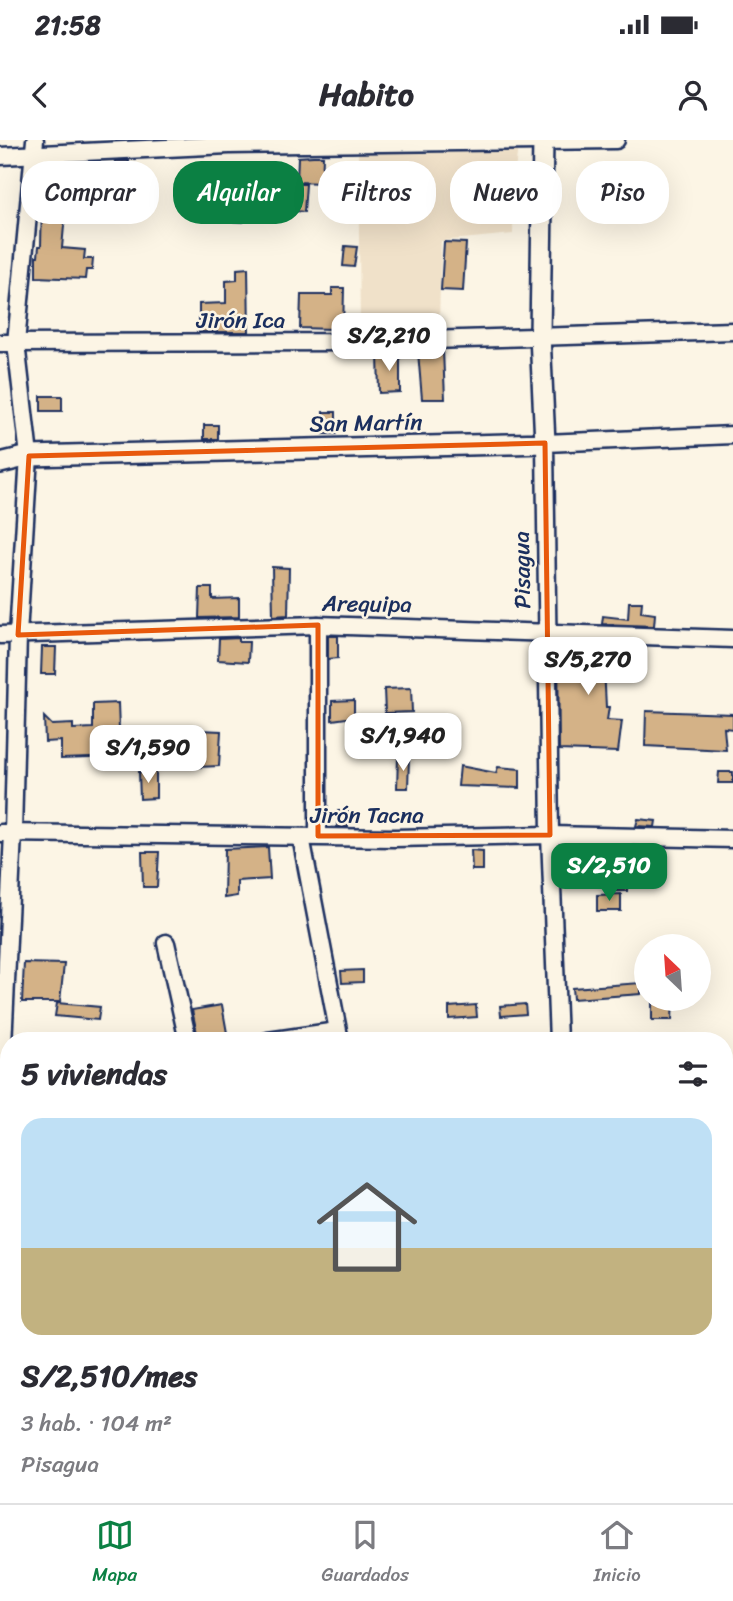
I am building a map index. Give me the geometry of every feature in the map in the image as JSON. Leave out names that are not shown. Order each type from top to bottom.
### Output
[{"type":"street","points":[[0,156],[35,147],[616,140]]},
{"type":"street","name":"Pisagua","points":[[543,141],[540,335],[545,443],[550,835],[558,1032]]},
{"type":"street","points":[[2,1032],[7,833],[29,456],[8,343],[35,147]]},
{"type":"street","name":"Jirón Ica","points":[[8,343],[362,342],[733,331]]},
{"type":"street","name":"San Martín","points":[[0,463],[29,456],[545,443],[733,435]]},
{"type":"street","points":[[318,625],[318,836]]},
{"type":"street","name":"Arequipa","points":[[0,635],[318,625],[733,639]]},
{"type":"street","name":"Jirón Tacna","points":[[7,833],[394,838],[550,835],[733,839]]},
{"type":"street","points":[[301,837],[337,1032]]},
{"type":"street","points":[[166,943],[186,1032]]},
{"type":"highlighted area","points":[[545,443],[550,835],[318,836],[318,625],[18,635],[29,456]]},
{"type":"shaded area","points":[[518,146],[516,161],[450,161],[450,224],[513,224],[513,234],[441,241],[439,326],[360,327],[359,224],[436,224],[436,161],[358,161],[358,147]]},
{"type":"building","points":[[323,156],[323,161],[318,161],[318,183],[304,182],[304,161],[298,161],[298,157]]},
{"type":"building","points":[[42,224],[64,224],[62,248],[85,250],[84,259],[93,259],[92,270],[86,270],[85,279],[36,277],[36,256],[41,246]]},
{"type":"building","points":[[444,242],[466,243],[463,291],[441,290]]},
{"type":"building","points":[[345,246],[357,247],[354,267],[343,266]]},
{"type":"building","points":[[248,268],[249,332],[199,332],[199,304],[226,303],[226,281],[237,280],[237,269]]},
{"type":"building","points":[[332,288],[344,288],[343,332],[300,328],[301,295],[332,295]]},
{"type":"building","points":[[432,350],[443,350],[445,399],[422,399],[418,352],[432,353]]},
{"type":"building","points":[[378,353],[400,353],[400,392],[379,393]]},
{"type":"building","points":[[41,396],[62,396],[62,411],[41,411]]},
{"type":"building","points":[[323,412],[336,412],[336,434],[324,434]]},
{"type":"building","points":[[204,425],[218,425],[218,439],[204,439]]},
{"type":"building","points":[[272,567],[289,568],[288,615],[273,616]]},
{"type":"building","points":[[200,588],[212,588],[212,599],[239,598],[239,617],[199,618]]},
{"type":"building","points":[[629,602],[642,602],[641,612],[655,614],[654,626],[602,624],[603,616],[628,619]]},
{"type":"building","points":[[328,636],[338,636],[338,658],[328,659]]},
{"type":"building","points":[[239,638],[239,642],[249,642],[248,662],[218,660],[219,639]]},
{"type":"building","points":[[558,644],[633,646],[631,668],[604,667],[606,707],[609,707],[607,720],[622,721],[618,752],[559,750]]},
{"type":"building","points":[[42,647],[56,647],[55,674],[41,674]]},
{"type":"building","points":[[411,688],[412,712],[385,713],[384,689]]},
{"type":"building","points":[[354,700],[354,717],[332,720],[332,701]]},
{"type":"building","points":[[118,703],[120,757],[61,759],[61,741],[45,742],[44,717],[52,725],[73,724],[73,729],[93,728],[93,704]]},
{"type":"building","points":[[646,711],[733,714],[733,729],[724,728],[726,750],[645,746]]},
{"type":"building","points":[[199,730],[221,731],[219,766],[198,767]]},
{"type":"building","points":[[398,757],[409,758],[408,788],[397,788]]},
{"type":"building","points":[[460,766],[496,773],[498,767],[520,769],[520,788],[458,786]]},
{"type":"building","points":[[139,772],[156,772],[156,798],[140,799]]},
{"type":"building","points":[[719,772],[733,772],[733,783],[718,783]]},
{"type":"building","points":[[338,811],[348,811],[348,827],[337,827]]},
{"type":"building","points":[[638,819],[656,821],[655,827],[636,826]]},
{"type":"building","points":[[268,847],[270,879],[237,881],[237,896],[224,898],[225,849]]},
{"type":"building","points":[[471,850],[483,851],[483,870],[472,870]]},
{"type":"building","points":[[650,851],[664,851],[663,873],[650,872]]},
{"type":"building","points":[[142,852],[159,852],[157,887],[143,887]]},
{"type":"building","points":[[628,852],[627,891],[616,891],[615,868],[562,870],[561,854]]},
{"type":"building","points":[[621,894],[621,911],[597,911],[597,895]]},
{"type":"building","points":[[24,963],[64,964],[60,1002],[22,1002]]},
{"type":"building","points":[[363,970],[363,982],[342,983],[341,971]]},
{"type":"building","points":[[634,984],[634,995],[573,999],[572,988]]},
{"type":"building","points":[[57,1003],[100,1007],[98,1020],[55,1016]]},
{"type":"building","points":[[525,1004],[526,1014],[501,1016],[500,1006]]},
{"type":"building","points":[[222,1005],[227,1032],[197,1032],[192,1010]]},
{"type":"building","points":[[476,1005],[477,1017],[449,1019],[449,1007]]},
{"type":"building","points":[[652,1012],[672,1012],[672,1020],[652,1020]]}]
